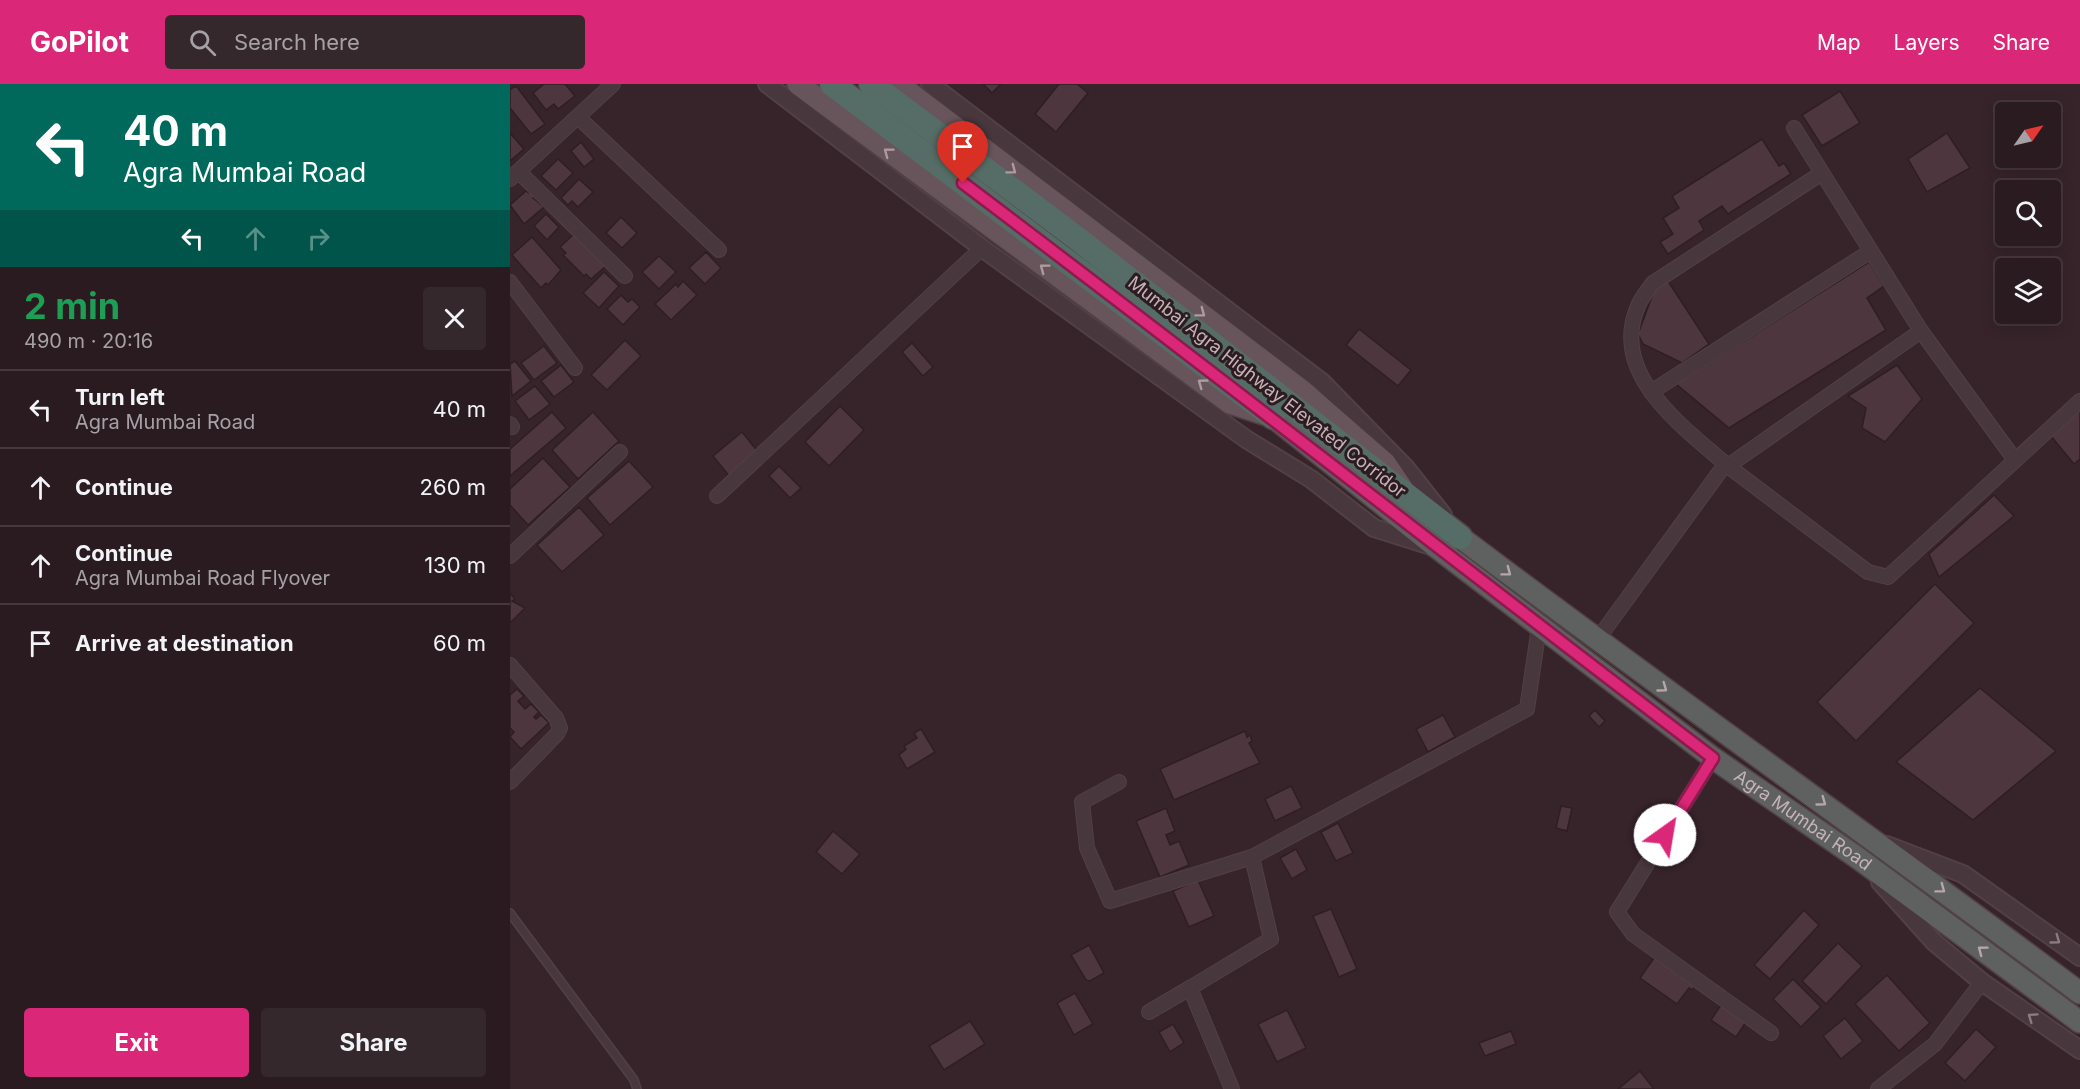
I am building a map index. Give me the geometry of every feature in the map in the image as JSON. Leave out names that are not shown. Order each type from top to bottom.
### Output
[{"type":"highway","name":"Mumbai Agra Highway Elevated Corridor","points":[[832,84],[1273,417]]},
{"type":"highway","name":"Mumbai Agra Highway Elevated Corridor","points":[[871,84],[1074,236],[1460,537]]},
{"type":"highway","name":"Agra Mumbai Road","points":[[1273,417],[1436,548],[1713,758],[1858,858],[2080,1022]]},
{"type":"highway","name":"Agra Mumbai Road","points":[[1460,537],[1597,640],[1877,842],[2080,993]]},
{"type":"main road","points":[[798,84],[1230,403],[1273,417]]},
{"type":"main road","points":[[898,84],[1300,389],[1385,463],[1410,499]]},
{"type":"street","points":[[613,84],[514,176],[625,276]]},
{"type":"street","points":[[767,84],[982,248],[1246,440],[1311,479],[1374,528],[1436,548]]},
{"type":"street","points":[[930,84],[1322,382],[1406,468],[1460,537]]},
{"type":"street","points":[[578,117],[719,250]]},
{"type":"street","points":[[1794,128],[1921,331],[2015,460]]},
{"type":"street","points":[[1822,173],[1653,283],[1638,306],[1631,334],[1633,360],[1651,392],[1674,418],[1728,466],[1868,572],[1888,577],[2080,401]]},
{"type":"street","points":[[717,496],[982,248]]},
{"type":"street","points":[[1651,392],[1871,251]]},
{"type":"street","points":[[510,282],[575,368]]},
{"type":"street","points":[[1597,640],[1721,470],[1921,331]]},
{"type":"street","points":[[510,556],[620,452]]},
{"type":"street","points":[[1119,782],[1082,802],[1087,848],[1110,902],[1252,857],[1527,709],[1539,627]]},
{"type":"street","points":[[510,665],[556,718],[560,728],[557,734],[510,782]]},
{"type":"street","points":[[1713,758],[1617,912],[1633,934],[1771,1033]]},
{"type":"street","points":[[1877,842],[1963,874],[2080,957]]},
{"type":"street","points":[[1149,1012],[1271,939],[1252,857]]},
{"type":"street","points":[[1858,858],[1934,942],[1982,982],[2080,1050]]},
{"type":"street","points":[[1878,1089],[1935,1044],[1982,982]]},
{"type":"street","points":[[1190,988],[1232,1089]]},
{"type":"lane","points":[[510,913],[634,1080],[637,1089]]},
{"type":"building","points":[[544,84],[565,84],[575,96],[558,109],[554,104],[546,110],[533,93]]},
{"type":"building","points":[[983,84],[1001,84],[992,93]]},
{"type":"building","points":[[1059,84],[1077,84],[1088,93],[1056,132],[1035,114]]},
{"type":"building","points":[[517,87],[545,124],[531,134],[510,108],[510,90]]},
{"type":"building","points":[[1840,91],[1860,123],[1822,146],[1802,115]]},
{"type":"building","points":[[510,133],[524,149],[510,161]]},
{"type":"building","points":[[1947,133],[1970,168],[1927,192],[1908,159]]},
{"type":"building","points":[[1762,139],[1779,166],[1784,163],[1791,174],[1728,214],[1722,206],[1699,221],[1704,230],[1668,254],[1660,242],[1673,234],[1663,218],[1679,208],[1672,196]]},
{"type":"building","points":[[581,142],[594,159],[584,167],[571,151]]},
{"type":"building","points":[[558,159],[573,173],[556,190],[541,176]]},
{"type":"building","points":[[579,179],[593,192],[578,207],[572,201],[568,205],[561,198]]},
{"type":"building","points":[[526,191],[529,193],[531,191],[535,196],[533,198],[544,207],[524,224],[510,205]]},
{"type":"building","points":[[546,214],[559,227],[547,240],[534,226]]},
{"type":"building","points":[[621,217],[637,233],[622,248],[606,233]]},
{"type":"building","points":[[575,233],[606,266],[591,279],[586,274],[584,276],[563,255],[566,253],[560,247]]},
{"type":"building","points":[[532,237],[561,270],[548,285],[546,283],[541,288],[512,255]]},
{"type":"building","points":[[706,252],[721,268],[705,284],[689,268]]},
{"type":"building","points":[[659,256],[676,272],[659,289],[642,272]]},
{"type":"building","points":[[1869,262],[1884,286],[1867,298],[1886,330],[1729,428],[1676,384]]},
{"type":"building","points":[[604,272],[619,286],[599,308],[583,293]]},
{"type":"building","points":[[683,281],[697,295],[671,320],[655,304],[676,284],[678,287]]},
{"type":"building","points":[[1668,281],[1709,344],[1682,363],[1643,344],[1638,334],[1654,291]]},
{"type":"building","points":[[621,295],[628,302],[632,299],[640,307],[623,325],[607,309]]},
{"type":"building","points":[[1359,329],[1411,370],[1398,386],[1346,345]]},
{"type":"building","points":[[625,340],[641,356],[607,390],[591,375]]},
{"type":"building","points":[[912,343],[933,367],[923,376],[902,352]]},
{"type":"building","points":[[544,346],[557,363],[534,380],[521,363]]},
{"type":"building","points":[[515,361],[531,381],[512,396],[510,364]]},
{"type":"building","points":[[561,365],[574,382],[554,397],[541,381]]},
{"type":"building","points":[[1897,365],[1922,399],[1885,442],[1862,428],[1866,408],[1848,396]]},
{"type":"building","points":[[535,386],[550,404],[529,420],[515,401]]},
{"type":"building","points":[[840,406],[864,430],[829,466],[805,442]]},
{"type":"building","points":[[2080,410],[2080,459],[2074,464],[2050,435]]},
{"type":"building","points":[[552,412],[566,428],[510,476],[510,449]]},
{"type":"building","points":[[593,412],[619,441],[578,479],[552,450]]},
{"type":"building","points":[[742,432],[759,453],[730,477],[713,456]]},
{"type":"building","points":[[543,458],[570,487],[528,525],[510,505],[510,489]]},
{"type":"building","points":[[629,461],[653,487],[610,525],[587,498]]},
{"type":"building","points":[[779,466],[801,488],[790,498],[769,476]]},
{"type":"building","points":[[1994,495],[2014,516],[1939,577],[1929,554]]},
{"type":"building","points":[[579,507],[604,535],[562,572],[537,545]]},
{"type":"building","points":[[1935,584],[1974,623],[1856,741],[1817,702]]},
{"type":"building","points":[[510,593],[515,599],[512,601],[525,608],[510,623]]},
{"type":"building","points":[[1980,688],[2056,751],[1973,820],[1896,762]]},
{"type":"building","points":[[517,689],[524,696],[518,701],[525,709],[531,704],[539,712],[534,717],[536,719],[541,715],[549,723],[521,749],[510,737],[514,732],[510,728],[510,695]]},
{"type":"building","points":[[1595,710],[1605,721],[1599,727],[1589,716]]},
{"type":"building","points":[[1443,715],[1455,737],[1428,752],[1416,729]]},
{"type":"building","points":[[921,729],[935,752],[907,769],[899,755],[906,749],[904,746],[917,738],[914,733]]},
{"type":"building","points":[[1245,731],[1247,737],[1250,735],[1252,741],[1249,743],[1260,763],[1174,800],[1160,769]]},
{"type":"building","points":[[1291,786],[1302,808],[1275,821],[1265,799]]},
{"type":"building","points":[[1561,806],[1572,808],[1567,831],[1556,828]]},
{"type":"building","points":[[1166,808],[1175,831],[1166,835],[1170,845],[1179,841],[1189,865],[1160,877],[1136,821]]},
{"type":"building","points":[[1338,823],[1353,853],[1336,861],[1321,832]]},
{"type":"building","points":[[833,831],[860,854],[842,874],[816,852]]},
{"type":"building","points":[[1296,849],[1307,870],[1292,879],[1280,858]]},
{"type":"building","points":[[1198,880],[1214,916],[1189,927],[1173,891]]},
{"type":"building","points":[[1331,909],[1357,969],[1339,977],[1313,916]]},
{"type":"building","points":[[1804,910],[1819,925],[1770,979],[1754,965]]},
{"type":"building","points":[[1838,943],[1862,966],[1826,1004],[1802,981]]},
{"type":"building","points":[[1089,945],[1104,973],[1090,981],[1086,980],[1071,955]]},
{"type":"building","points":[[1656,955],[1697,984],[1692,990],[1689,988],[1677,1004],[1640,978]]},
{"type":"building","points":[[1887,975],[1930,1023],[1899,1051],[1855,1004]]},
{"type":"building","points":[[1793,979],[1821,1007],[1801,1027],[1773,999]]},
{"type":"building","points":[[1075,993],[1093,1024],[1074,1035],[1057,1003]]},
{"type":"building","points":[[1723,1002],[1746,1022],[1736,1037],[1711,1020]]},
{"type":"building","points":[[1287,1010],[1306,1048],[1277,1062],[1258,1024]]},
{"type":"building","points":[[1845,1018],[1863,1041],[1841,1059],[1823,1036]]},
{"type":"building","points":[[970,1021],[985,1044],[944,1070],[929,1046]]},
{"type":"building","points":[[1173,1024],[1184,1043],[1170,1052],[1159,1032]]},
{"type":"building","points":[[1976,1029],[1996,1047],[1965,1081],[1945,1063]]},
{"type":"building","points":[[1511,1031],[1516,1044],[1485,1056],[1479,1043]]},
{"type":"building","points":[[1640,1071],[1654,1089],[1618,1089]]},
{"type":"route","points":[[963,183],[1273,417],[1436,548],[1713,758],[1665,835]]}]
